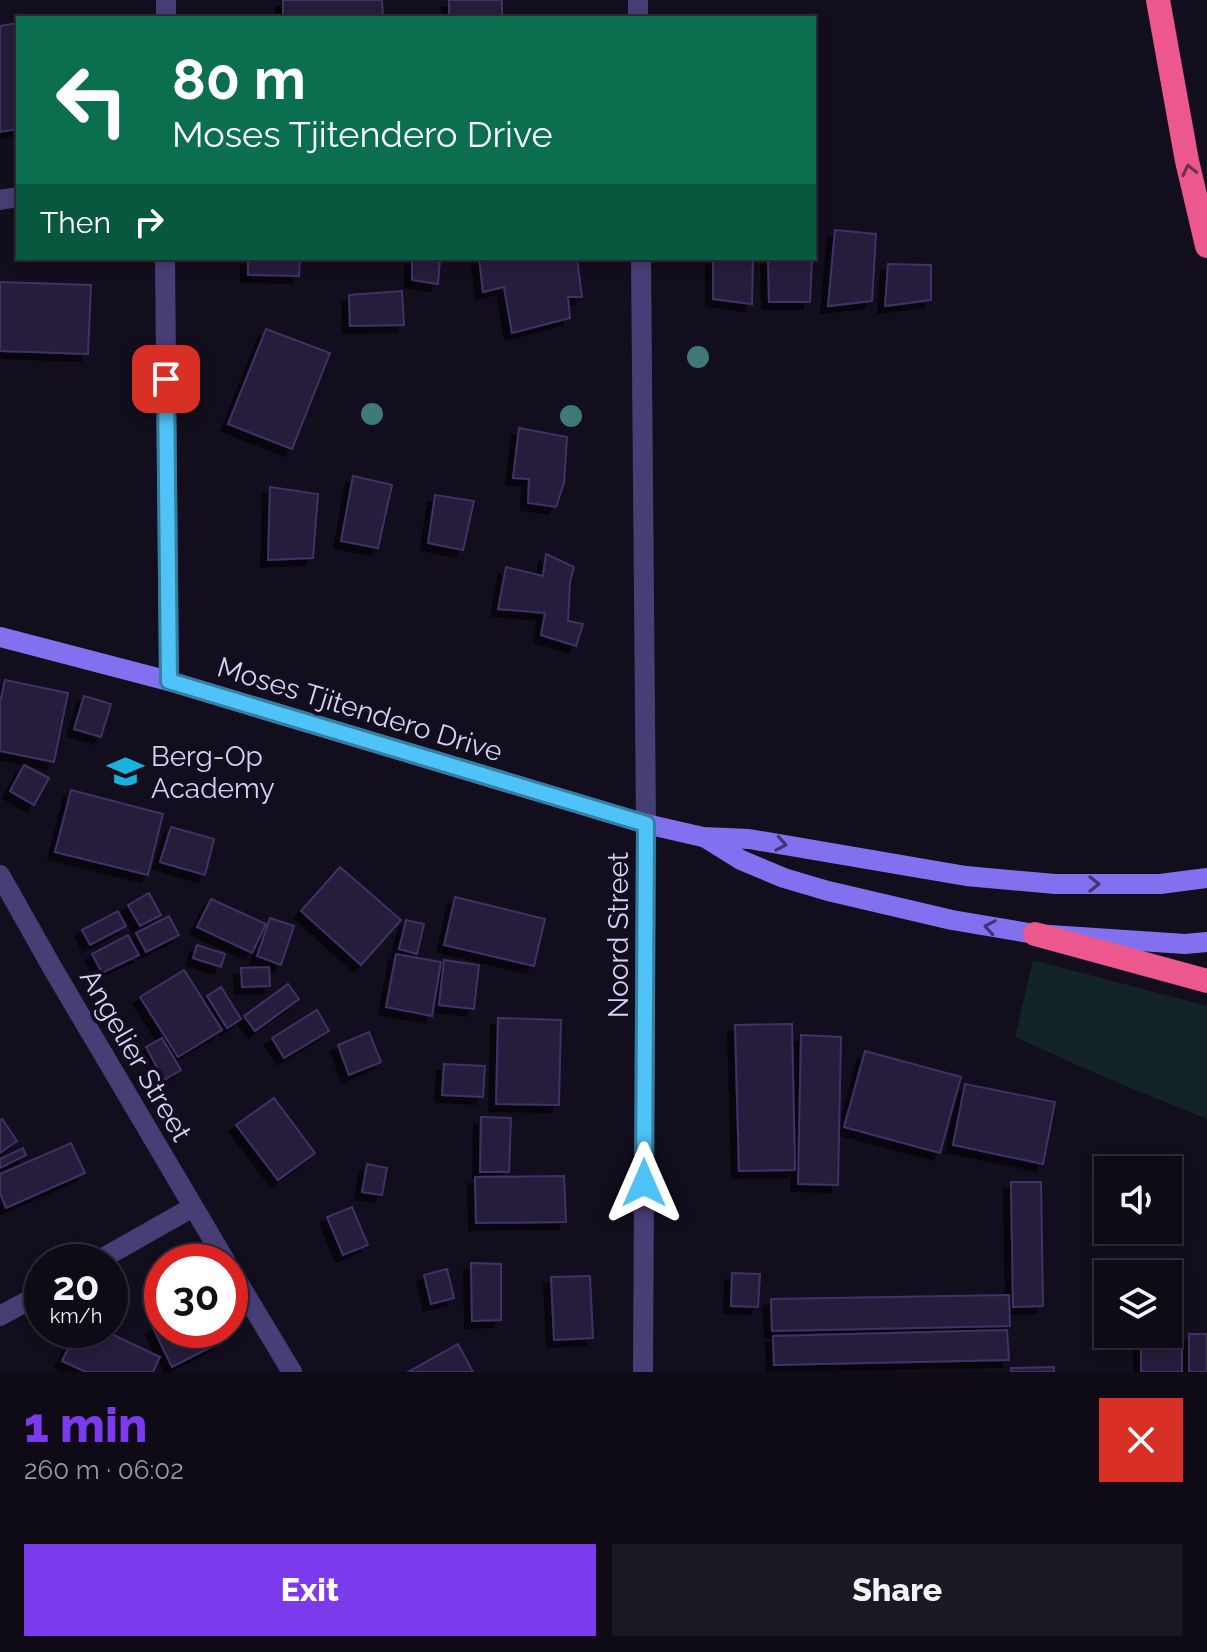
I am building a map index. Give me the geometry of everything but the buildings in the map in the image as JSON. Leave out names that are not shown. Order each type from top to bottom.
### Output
[{"type":"highway","points":[[1158,0],[1187,161],[1207,246]]},
{"type":"highway","points":[[1035,934],[1207,981]]},
{"type":"main road","name":"Moses Tjitendero Drive","points":[[0,637],[169,681],[646,824],[703,837],[749,839],[966,876],[1055,884],[1160,884],[1207,878]]},
{"type":"main road","name":"Moses Tjitendero Drive","points":[[703,837],[741,860],[784,878],[952,920],[1035,934],[1185,944],[1207,942]]},
{"type":"street","points":[[165,260],[169,681]]},
{"type":"street","name":"Noord Street","points":[[641,260],[646,824],[643,1372]]},
{"type":"street","name":"Angelier Street","points":[[0,875],[215,1244]]},
{"type":"street","points":[[128,1244],[193,1207]]},
{"type":"street","points":[[248,1299],[292,1372]]},
{"type":"street","points":[[0,1316],[24,1303]]},
{"type":"shaded area","points":[[1033,960],[1207,1006],[1207,1119],[1015,1037]]},
{"type":"place","name":"Berg-Op Academy","points":[[125,772]]},
{"type":"route","points":[[166,379],[169,681],[646,824],[644,1183]]}]
